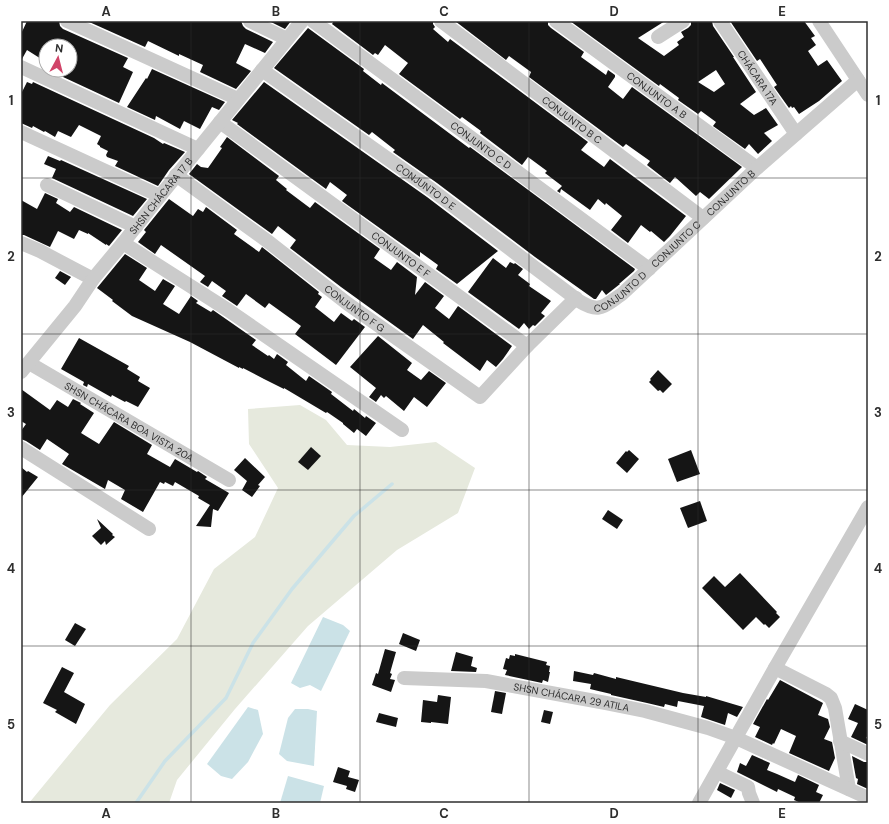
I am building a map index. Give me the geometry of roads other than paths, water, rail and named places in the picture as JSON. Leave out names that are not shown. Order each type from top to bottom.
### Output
[{"type":"street","points":[[67,21],[238,99]]},
{"type":"street","points":[[250,21],[287,39]]},
{"type":"street","name":"SHSN CHÁCARA 17 B","points":[[25,368],[176,175],[302,21]]},
{"type":"street","name":"CONJUNTO C D","points":[[313,21],[649,269]]},
{"type":"street","name":"CONJUNTO B C","points":[[441,21],[703,218]]},
{"type":"street","name":"CONJUNTO A B","points":[[556,21],[757,168]]},
{"type":"street","points":[[658,37],[683,21]]},
{"type":"street","name":"CHÁCARA 17A","points":[[720,21],[796,134]]},
{"type":"street","points":[[819,21],[868,95]]},
{"type":"street","points":[[21,67],[198,149]]},
{"type":"street","name":"CONJUNTO D E","points":[[262,70],[432,190],[588,306]]},
{"type":"street","name":"CONJUNTO B","points":[[703,218],[757,168],[858,80]]},
{"type":"street","name":"CONJUNTO E F","points":[[220,122],[527,346]]},
{"type":"street","points":[[21,132],[160,196]]},
{"type":"street","name":"CONJUNTO F G","points":[[176,175],[270,243],[348,304],[480,397],[527,346]]},
{"type":"street","points":[[47,185],[136,227]]},
{"type":"street","name":"CONJUNTO C","points":[[649,269],[703,218]]},
{"type":"street","points":[[21,243],[94,279]]},
{"type":"street","points":[[123,243],[228,310],[402,430]]},
{"type":"street","name":"CONJUNTO D","points":[[588,306],[598,308],[604,306],[622,294],[649,269]]},
{"type":"street","points":[[527,346],[576,298]]},
{"type":"street","name":"SHSN CHÁCARA BOA VISTA 20A","points":[[25,368],[229,480]]},
{"type":"street","points":[[21,448],[149,528]]},
{"type":"street","points":[[699,803],[868,507]]},
{"type":"street","points":[[775,668],[831,698],[835,708],[849,789]]},
{"type":"street","name":"SHSN CHÁCARA 29 ATILA","points":[[404,678],[486,681],[606,702],[645,711],[708,728],[736,738],[868,798]]},
{"type":"street","points":[[840,741],[868,754]]},
{"type":"street","points":[[717,772],[748,787],[753,803]]},
{"type":"water","points":[[323,617],[343,625],[350,631],[321,691],[310,685],[300,688],[291,683]]},
{"type":"water","points":[[248,707],[258,710],[263,734],[248,762],[232,779],[221,776],[207,764]]},
{"type":"water","points":[[295,709],[317,711],[314,766],[287,761],[279,754],[288,718]]},
{"type":"water","points":[[288,776],[324,786],[320,803],[280,803]]},
{"type":"waterway","points":[[136,803],[165,761],[226,698],[253,643],[292,589],[354,516],[392,484]]}]
